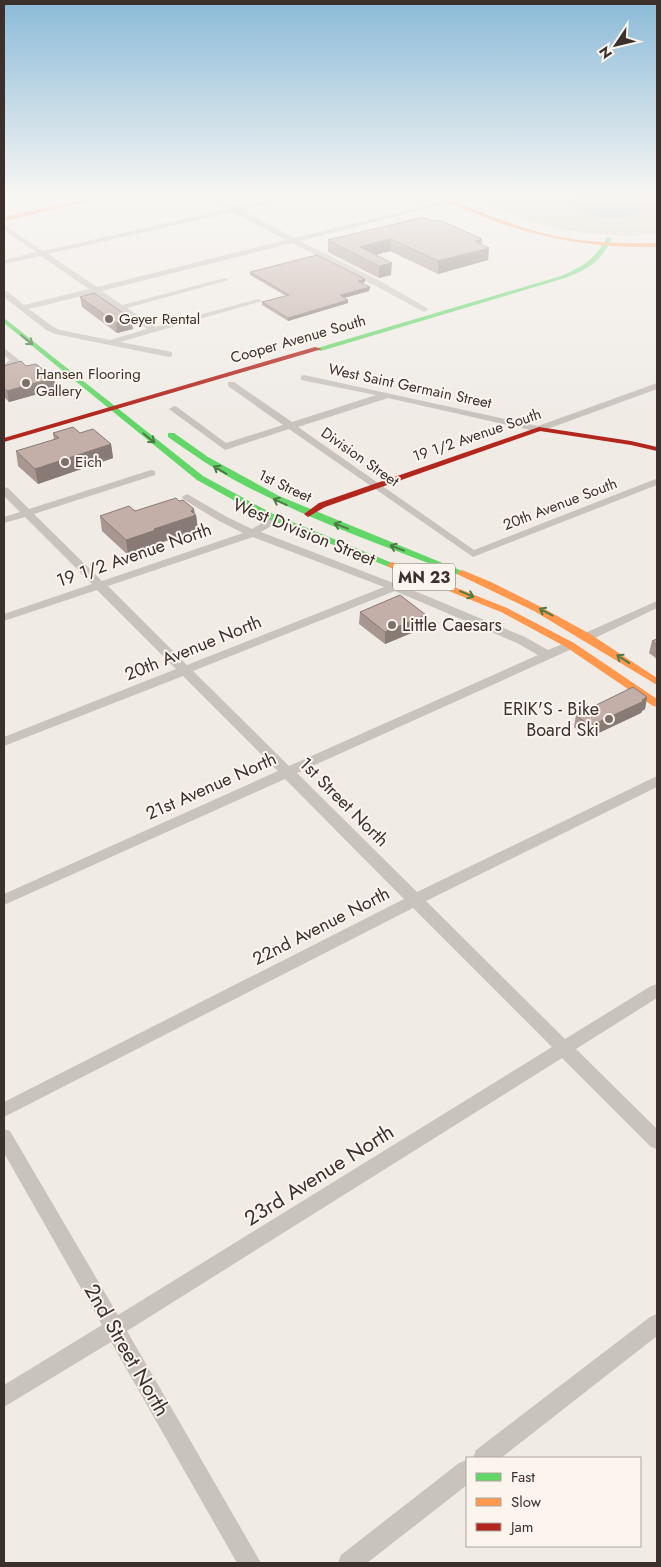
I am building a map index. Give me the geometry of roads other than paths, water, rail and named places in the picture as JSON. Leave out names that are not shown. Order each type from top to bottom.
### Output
[{"type":"main road","points":[[4,440],[108,405],[123,398],[562,269]]},
{"type":"main road","name":"Cooper Avenue South","points":[[123,398],[555,280],[579,269]]},
{"type":"main road","points":[[4,305],[56,338]]},
{"type":"main road","name":"1st Street","points":[[4,320],[206,482],[231,498],[274,520],[504,610],[570,644]]},
{"type":"main road","points":[[123,398],[143,414]]},
{"type":"main road","points":[[4,431],[108,405]]},
{"type":"main road","name":"1st Street","points":[[158,425],[196,454],[228,475],[266,495],[308,514],[476,579],[532,605],[589,636]]},
{"type":"main road","name":"West Saint Germain Street","points":[[539,430],[657,448]]},
{"type":"main road","name":"19 1/2 Avenue South","points":[[308,514],[322,505],[539,430]]},
{"type":"main road","name":"MN 23","points":[[589,636],[657,682]]},
{"type":"main road","name":"MN 23","points":[[570,644],[657,704]]},
{"type":"street","points":[[65,269],[152,329]]},
{"type":"street","points":[[22,308],[174,269]]},
{"type":"street","points":[[350,269],[424,310]]},
{"type":"street","points":[[120,308],[225,280]]},
{"type":"street","points":[[4,293],[49,328],[56,338],[110,342],[169,354]]},
{"type":"street","points":[[110,342],[152,329],[258,302]]},
{"type":"street","points":[[4,351],[15,360],[4,369]]},
{"type":"street","name":"West Saint Germain Street","points":[[304,378],[388,395],[539,430]]},
{"type":"street","name":"Division Street","points":[[231,384],[473,554]]},
{"type":"street","name":"19 1/2 Avenue South","points":[[539,430],[657,386]]},
{"type":"street","points":[[174,409],[225,447],[388,395]]},
{"type":"street","points":[[4,520],[151,473]]},
{"type":"street","name":"20th Avenue South","points":[[473,554],[657,482]]},
{"type":"street","name":"1st Street North","points":[[4,490],[657,1141]]},
{"type":"street","name":"West Division Street","points":[[187,497],[223,519],[253,533],[395,588],[521,640],[547,655]]},
{"type":"street","name":"19 1/2 Avenue North","points":[[4,618],[253,533],[274,520]]},
{"type":"street","name":"20th Avenue North","points":[[4,742],[395,588]]},
{"type":"street","points":[[589,636],[657,604]]},
{"type":"street","name":"21st Avenue North","points":[[4,900],[570,644]]},
{"type":"street","name":"22nd Avenue North","points":[[4,1110],[415,900],[657,781]]},
{"type":"street","name":"23rd Avenue North","points":[[4,1397],[657,990]]},
{"type":"street","name":"2nd Street North","points":[[4,1137],[250,1563]]},
{"type":"street","points":[[485,1457],[657,1324]]},
{"type":"street","points":[[349,1563],[466,1472]]},
{"type":"place","name":"Geyer Rental","points":[[109,319]]},
{"type":"place","name":"Hansen Flooring Gallery","points":[[26,383]]},
{"type":"place","name":"Eich","points":[[65,462]]},
{"type":"place","name":"Little Caesars","points":[[392,625]]},
{"type":"place","name":"ERIK'S - Bike Board Ski","points":[[609,719]]}]
